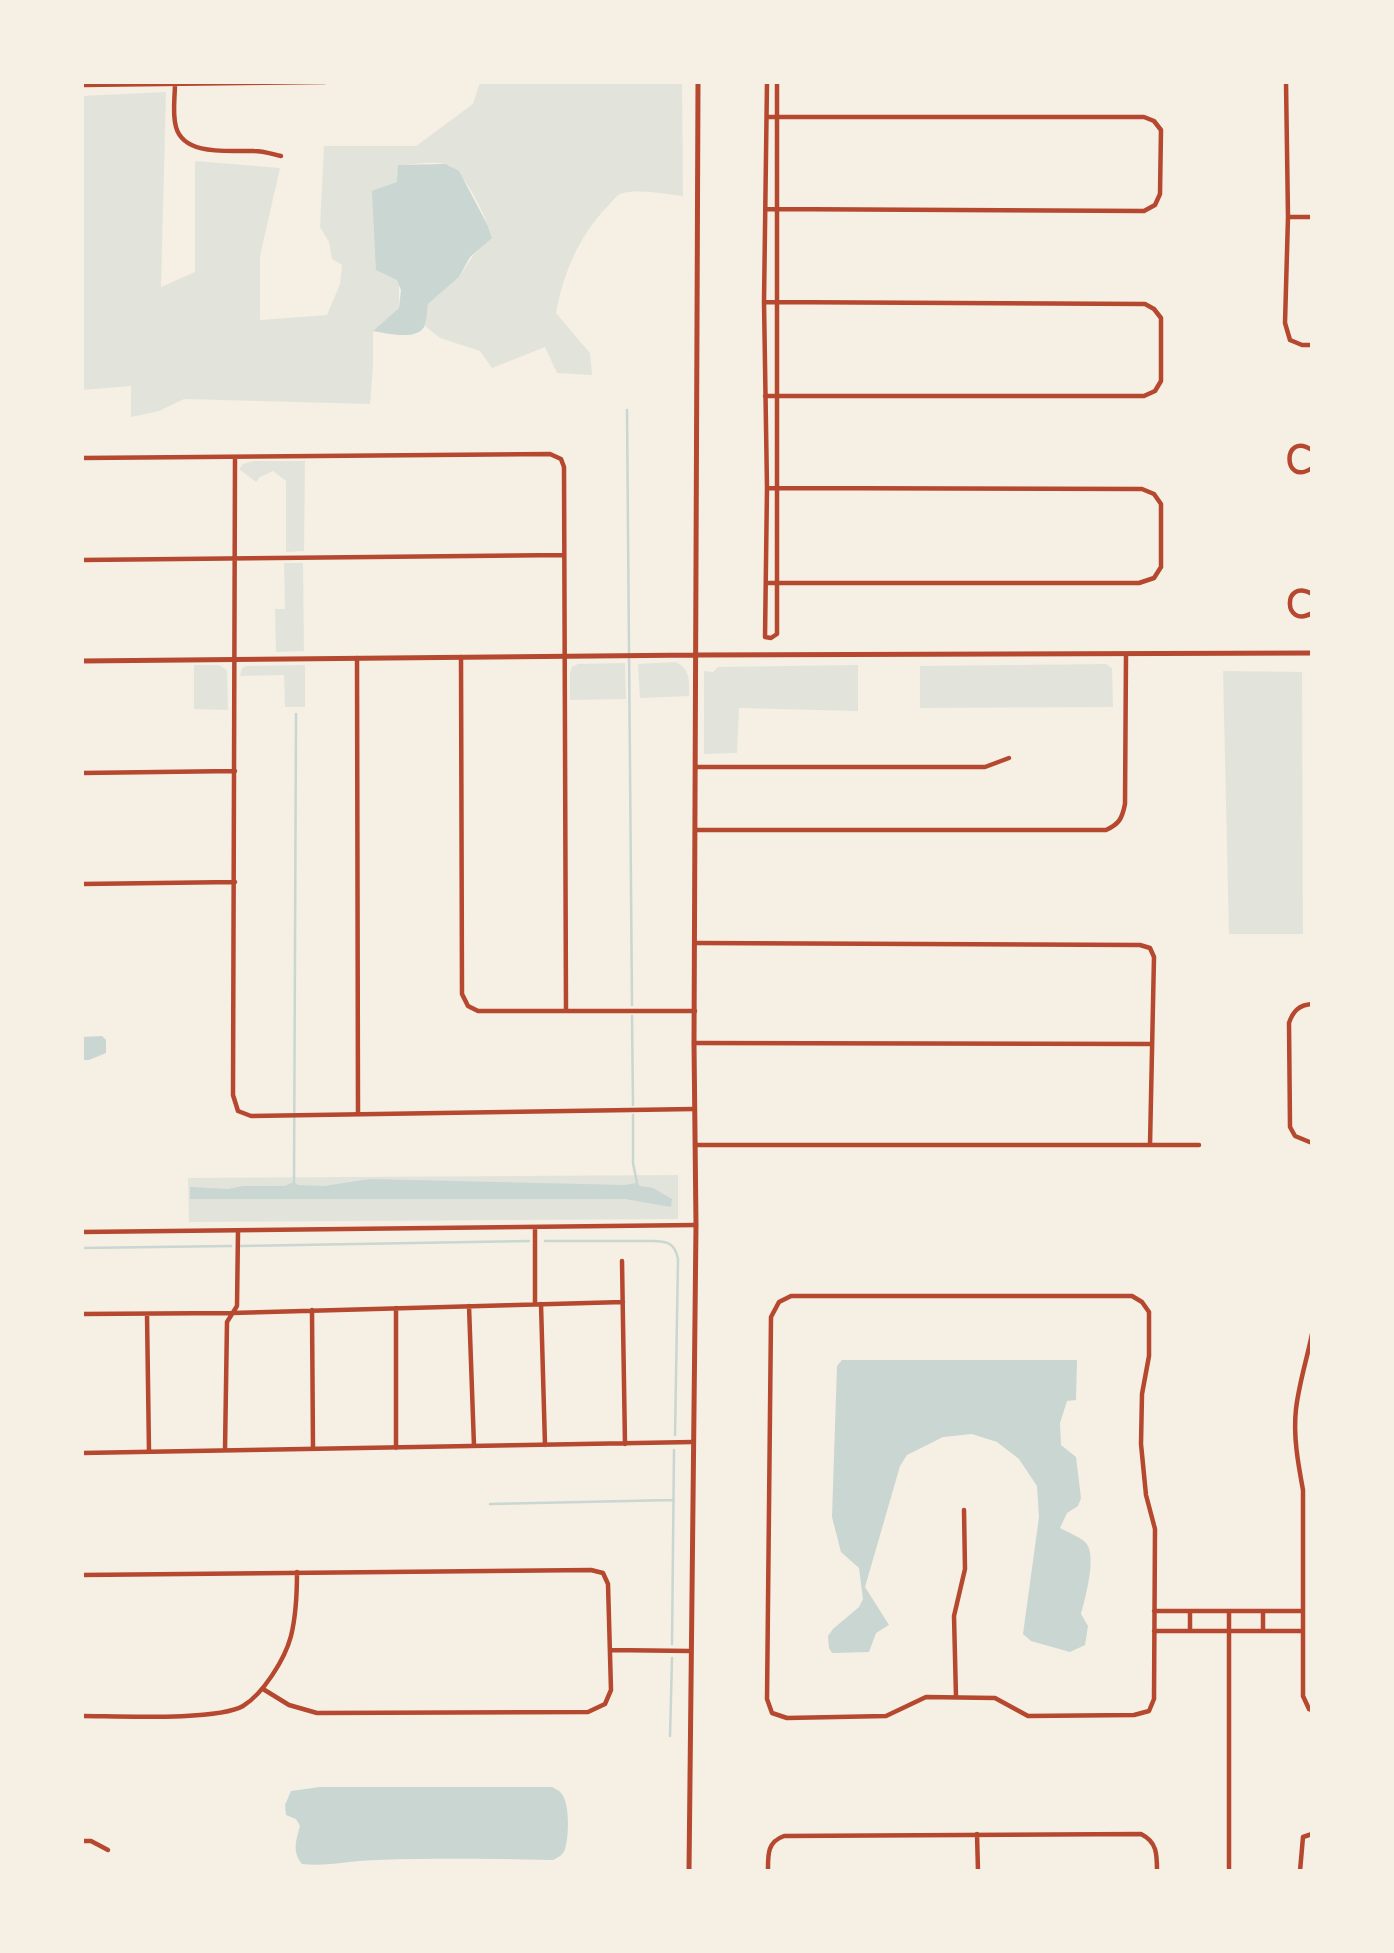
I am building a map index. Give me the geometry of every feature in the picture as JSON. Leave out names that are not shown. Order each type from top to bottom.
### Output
[{"type":"street","points":[[82,85],[325,82]]},
{"type":"street","points":[[688,1871],[696,1225],[694,1043],[698,82]]},
{"type":"street","points":[[767,82],[764,302],[767,488],[765,636],[771,638],[777,634],[777,82]]},
{"type":"street","points":[[1286,82],[1288,217],[1285,323],[1290,340],[1312,345]]},
{"type":"street","points":[[175,83],[176,130],[188,144],[222,152],[256,151],[281,156]]},
{"type":"street","points":[[766,209],[1144,211],[1155,205],[1160,194],[1161,181],[1161,130],[1154,121],[1144,117],[767,117]]},
{"type":"street","points":[[1288,217],[1312,217]]},
{"type":"street","points":[[764,302],[1144,304],[1154,309],[1161,318],[1161,381],[1155,391],[1144,396],[765,396]]},
{"type":"street","points":[[1312,450],[1297,446],[1291,451],[1289,459],[1291,467],[1297,471],[1306,472],[1312,468]]},
{"type":"street","points":[[82,458],[550,454],[561,459],[564,467],[566,1011]]},
{"type":"street","points":[[234,457],[233,1095],[238,1111],[251,1116],[694,1109]]},
{"type":"street","points":[[766,583],[1139,583],[1154,578],[1161,567],[1161,504],[1154,494],[1142,489],[767,488]]},
{"type":"street","points":[[82,559],[564,555]]},
{"type":"street","points":[[1312,594],[1305,590],[1298,591],[1289,603],[1298,616],[1312,613]]},
{"type":"street","points":[[82,661],[1312,653]]},
{"type":"street","points":[[696,830],[1106,830],[1117,825],[1123,816],[1125,804],[1126,654]]},
{"type":"street","points":[[461,657],[461,994],[468,1006],[478,1011],[695,1010]]},
{"type":"street","points":[[357,658],[358,1114]]},
{"type":"street","points":[[696,767],[985,766],[1009,758]]},
{"type":"street","points":[[82,773],[235,771]]},
{"type":"street","points":[[82,884],[235,882]]},
{"type":"street","points":[[696,943],[1140,945],[1150,948],[1154,957],[1150,1145]]},
{"type":"street","points":[[1312,1004],[1299,1007],[1293,1012],[1289,1023],[1289,1036],[1290,1127],[1295,1136],[1312,1143]]},
{"type":"street","points":[[694,1043],[1152,1044]]},
{"type":"street","points":[[695,1145],[1199,1145]]},
{"type":"street","points":[[82,1233],[696,1225]]},
{"type":"street","points":[[535,1228],[545,1445]]},
{"type":"street","points":[[225,1450],[227,1322],[237,1306],[238,1231]]},
{"type":"street","points":[[622,1261],[625,1444]]},
{"type":"street","points":[[791,1296],[1132,1296],[1142,1302],[1149,1312],[1149,1356],[1142,1394],[1141,1444],[1146,1495],[1155,1528],[1154,1611],[1154,1699],[1149,1711],[1134,1715],[1028,1716],[995,1698],[926,1697],[886,1716],[787,1718],[772,1713],[767,1699],[771,1317],[779,1302],[791,1296]]},
{"type":"street","points":[[82,1314],[232,1313],[623,1302]]},
{"type":"street","points":[[469,1306],[474,1446]]},
{"type":"street","points":[[396,1308],[396,1447]]},
{"type":"street","points":[[312,1310],[313,1449]]},
{"type":"street","points":[[147,1314],[149,1452]]},
{"type":"street","points":[[1312,1334],[1296,1408],[1295,1432],[1303,1490],[1303,1696],[1312,1710]]},
{"type":"street","points":[[82,1453],[693,1443]]},
{"type":"street","points":[[957,1697],[954,1616],[965,1569],[964,1510]]},
{"type":"street","points":[[82,1575],[591,1570],[603,1573],[608,1584],[611,1690],[605,1704],[588,1712],[317,1713],[289,1705],[263,1689]]},
{"type":"street","points":[[82,1716],[214,1714],[242,1707],[263,1689],[291,1637],[297,1596],[297,1572]]},
{"type":"street","points":[[1154,1611],[1303,1611]]},
{"type":"street","points":[[1190,1630],[1191,1611]]},
{"type":"street","points":[[1229,1871],[1230,1611]]},
{"type":"street","points":[[1263,1611],[1263,1630]]},
{"type":"street","points":[[1154,1631],[1303,1630]]},
{"type":"street","points":[[610,1650],[690,1651]]},
{"type":"street","points":[[768,1871],[769,1848],[773,1842],[784,1836],[977,1834],[1140,1834],[1154,1845],[1157,1851],[1157,1871]]},
{"type":"street","points":[[977,1834],[978,1871]]},
{"type":"street","points":[[1300,1871],[1304,1837],[1312,1834]]},
{"type":"street","points":[[82,1842],[91,1841],[108,1850]]},
{"type":"shaded area","points":[[480,82],[682,82],[683,196],[653,192],[618,195],[588,230],[563,284],[556,313],[590,353],[592,375],[557,373],[545,347],[492,368],[480,351],[440,338],[425,326],[428,304],[459,277],[475,253],[492,237],[480,208],[461,176],[448,165],[430,163],[399,165],[399,308],[373,332],[370,404],[184,399],[159,411],[131,417],[131,386],[82,390],[82,96],[166,92],[161,287],[195,272],[195,161],[280,168],[260,256],[260,320],[327,315],[340,284],[342,265],[332,259],[329,242],[320,227],[324,146],[416,146],[473,104]]},
{"type":"shaded area","points":[[446,164],[459,171],[492,238],[470,257],[459,277],[428,304],[425,325],[420,331],[400,335],[373,331],[399,308],[401,290],[397,280],[376,270],[372,191],[397,182],[398,165]]},
{"type":"shaded area","points":[[253,461],[305,461],[304,551],[286,552],[286,481],[273,471],[256,482],[239,469],[243,464]]},
{"type":"shaded area","points":[[284,563],[303,563],[304,651],[276,652],[275,609],[285,609]]},
{"type":"shaded area","points":[[675,662],[686,672],[689,696],[640,698],[638,664]]},
{"type":"shaded area","points":[[625,663],[626,699],[570,700],[572,667],[578,664]]},
{"type":"shaded area","points":[[1106,664],[1112,668],[1113,707],[920,708],[920,666]]},
{"type":"shaded area","points":[[194,665],[219,665],[227,670],[228,710],[194,709]]},
{"type":"shaded area","points":[[305,665],[305,707],[285,707],[284,675],[240,676],[242,668],[246,666]]},
{"type":"shaded area","points":[[858,665],[858,711],[739,708],[737,753],[704,754],[704,671],[713,672],[718,667]]},
{"type":"shaded area","points":[[1223,671],[1302,672],[1303,934],[1229,934]]},
{"type":"shaded area","points":[[102,1036],[106,1040],[106,1053],[82,1060],[82,1037]]},
{"type":"shaded area","points":[[678,1175],[678,1219],[189,1222],[188,1178]]},
{"type":"shaded area","points":[[370,1179],[624,1185],[637,1183],[653,1188],[672,1199],[671,1207],[625,1199],[190,1199],[190,1187],[228,1189],[243,1186],[285,1186],[294,1182],[298,1185],[324,1186]]},
{"type":"shaded area","points":[[842,1360],[1077,1360],[1076,1400],[1067,1401],[1060,1423],[1061,1445],[1076,1457],[1081,1498],[1078,1506],[1067,1513],[1060,1528],[1085,1542],[1089,1548],[1091,1566],[1081,1614],[1088,1626],[1085,1645],[1070,1652],[1031,1641],[1023,1634],[1039,1517],[1037,1486],[1019,1459],[997,1442],[972,1434],[943,1437],[907,1455],[900,1466],[865,1587],[889,1625],[876,1633],[869,1652],[832,1653],[828,1636],[859,1607],[863,1599],[859,1568],[841,1552],[832,1517],[837,1366]]},
{"type":"shaded area","points":[[320,1787],[552,1787],[560,1792],[566,1804],[566,1844],[562,1854],[553,1860],[422,1859],[302,1864],[296,1850],[300,1826],[296,1819],[286,1815],[285,1805],[291,1791]]},
{"type":"waterway","points":[[627,410],[632,1005]]},
{"type":"waterway","points":[[294,1182],[296,714]]},
{"type":"waterway","points":[[632,1016],[633,1105]]},
{"type":"waterway","points":[[633,1115],[633,1163],[637,1183]]},
{"type":"waterway","points":[[241,1246],[529,1241]]},
{"type":"waterway","points":[[545,1241],[657,1241],[666,1242],[675,1249],[678,1259],[675,1435]]},
{"type":"waterway","points":[[82,1248],[231,1246]]},
{"type":"waterway","points":[[672,1644],[674,1450]]},
{"type":"waterway","points":[[490,1504],[673,1500]]},
{"type":"waterway","points":[[670,1736],[672,1658]]}]
